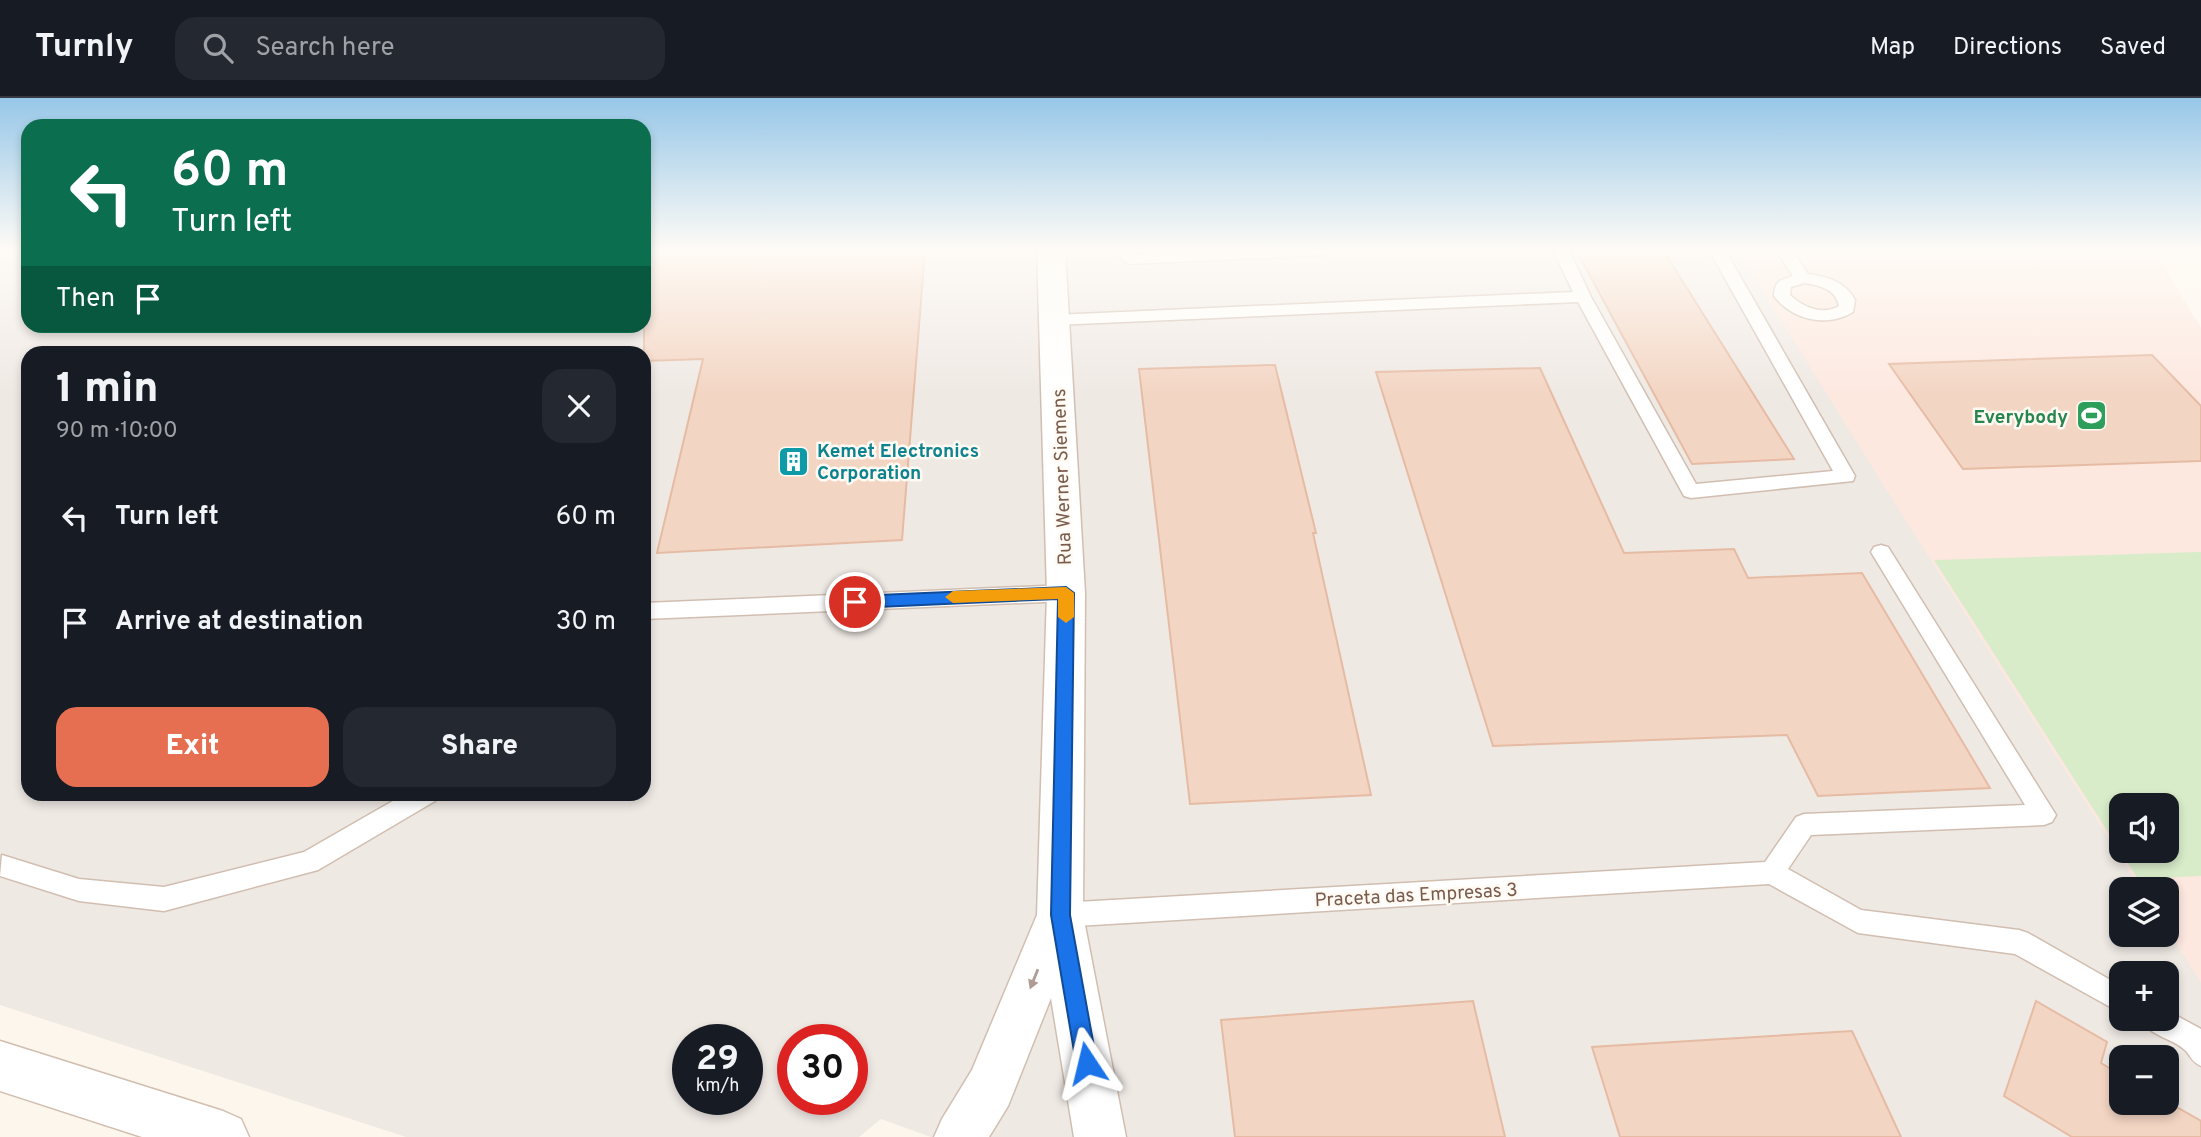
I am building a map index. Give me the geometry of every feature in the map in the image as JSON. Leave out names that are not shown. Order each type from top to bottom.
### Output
[{"type":"street","name":"Rua Werner Siemens","points":[[1054,298],[1066,593],[1060,915],[1100,1137]]},
{"type":"street","name":"Rua Werner Siemens","points":[[960,1137],[990,1087],[1060,915]]},
{"type":"street","points":[[11,1070],[223,1137]]},
{"type":"lane","points":[[1055,320],[1549,298]]},
{"type":"lane","points":[[1584,298],[1691,491],[1846,476],[1745,298]]},
{"type":"lane","points":[[1881,552],[2044,815],[1804,825],[1772,873],[1858,921],[2019,942],[2109,993]]},
{"type":"lane","points":[[651,611],[1066,593]]},
{"type":"lane","points":[[2,866],[79,890],[164,899],[309,862],[415,801]]},
{"type":"lane","name":"Praceta das Empresas 3","points":[[1060,915],[1772,873]]},
{"type":"lane","points":[[2177,1031],[2195,1041],[2201,1052]]},
{"type":"shaded area","points":[[0,298],[21,298],[21,333],[651,333],[651,298],[1767,298],[2109,839],[2109,863],[2124,863],[2133,877],[2109,877],[2109,947],[2178,947],[2201,983],[2201,1137],[931,1137],[881,1119],[859,1137],[406,1137],[0,1005]]},
{"type":"shaded area","points":[[1758,298],[2183,298],[2201,328],[2201,988],[2175,947],[2179,947],[2179,877],[2130,877],[2121,863],[2179,863],[2179,793],[2109,793],[2109,844]]},
{"type":"green space","points":[[2201,552],[2201,876],[2137,877],[2128,863],[2179,863],[2179,793],[2109,793],[2109,834],[1934,560]]},
{"type":"building","name":"Kemet Electronics Corporation","points":[[651,298],[921,298],[902,540],[657,553],[703,359],[651,361],[651,346],[644,346],[644,333],[651,333]]},
{"type":"building","points":[[1602,298],[1693,298],[1794,459],[1692,464]]},
{"type":"building","points":[[2152,355],[2201,406],[2201,461],[1963,469],[1889,364]]},
{"type":"building","points":[[1275,365],[1316,533],[1313,533],[1371,795],[1190,804],[1139,369]]},
{"type":"building","points":[[1540,368],[1624,553],[1734,549],[1748,578],[1862,573],[1990,788],[1818,796],[1787,735],[1493,746],[1376,372]]},
{"type":"building","points":[[1473,1001],[1505,1137],[1235,1137],[1221,1020]]},
{"type":"building","points":[[2036,1001],[2107,1042],[2101,1063],[2109,1068],[2109,1115],[2179,1115],[2179,1108],[2201,1121],[2201,1137],[2072,1137],[2004,1096]]},
{"type":"building","points":[[1852,1031],[1901,1137],[1620,1137],[1592,1047]]},
{"type":"slow traffic","points":[[953,597],[1066,593],[1066,617]]},
{"type":"place","name":"Everybody","points":[[2091,416]]},
{"type":"place","name":"Kemet Electronics Corporation","points":[[794,461]]},
{"type":"route","points":[[855,602],[1066,593],[1060,915],[1087,1063]]}]
